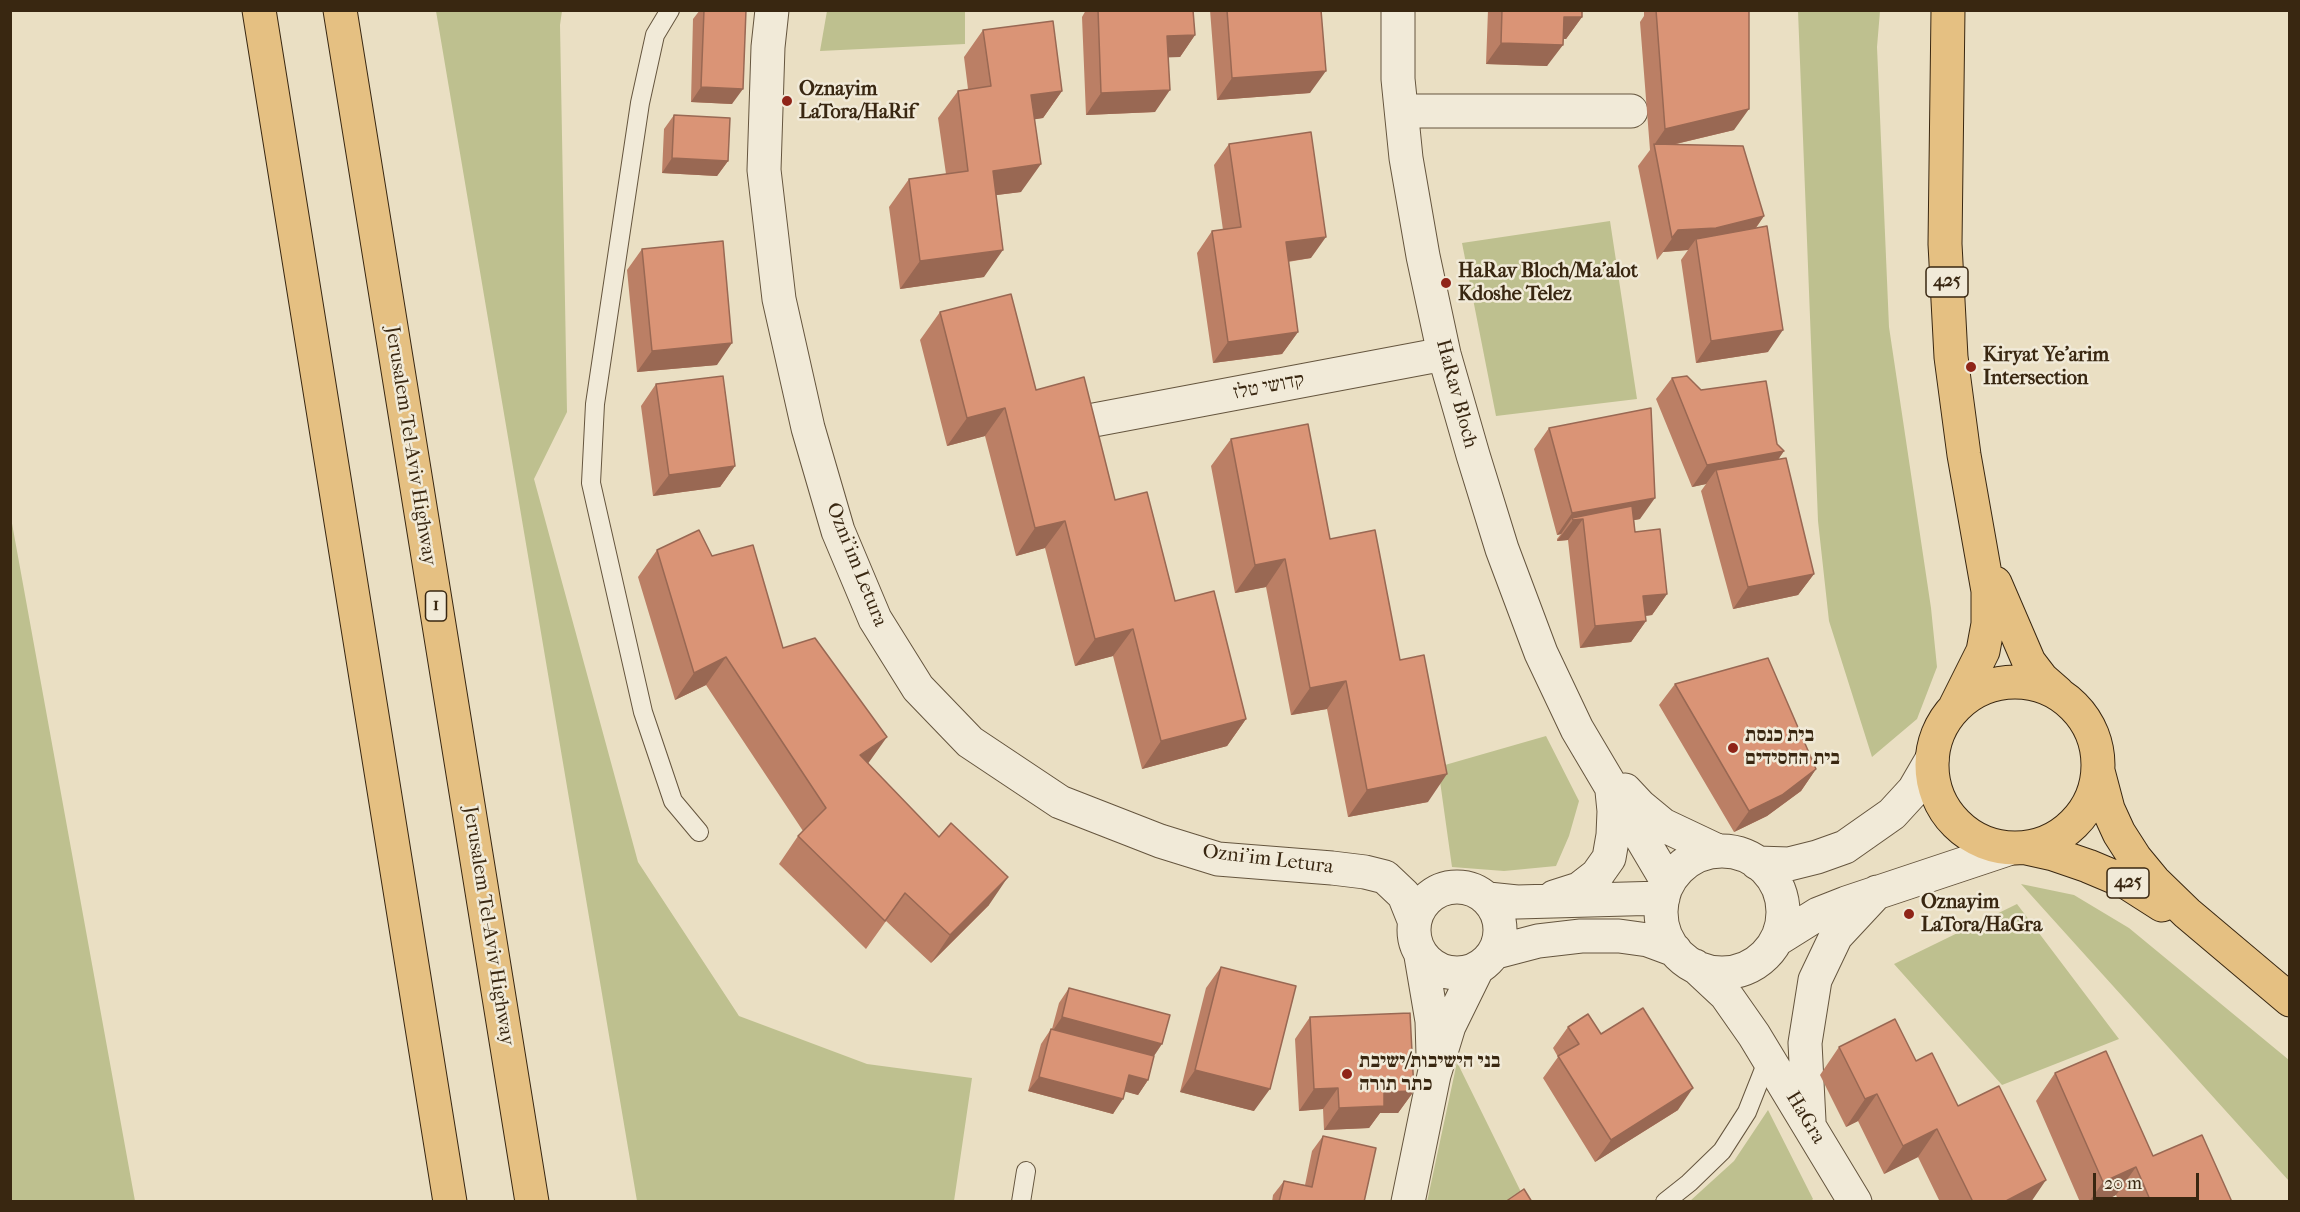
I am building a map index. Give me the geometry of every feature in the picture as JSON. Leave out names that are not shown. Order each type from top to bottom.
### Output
[{"type":"main road","points":[[258,10],[450,1202]]},
{"type":"main road","name":"Jerusalem Tel-Aviv Highway","points":[[340,10],[532,1202]]},
{"type":"main road","name":"425","points":[[1948,10],[1945,244],[1951,357],[1988,591],[1988,624],[1983,651],[1955,707],[1939,731],[1932,759],[1934,784],[1944,809],[1960,829],[1983,842],[2052,854],[2126,882],[2219,940]]},
{"type":"main road","name":"425","points":[[1982,551],[2007,615],[2029,662],[2042,679],[2082,717],[2095,743],[2098,771],[2108,809],[2119,833],[2135,858],[2154,881],[2187,913],[2289,1000]]},
{"type":"main road","name":"425","points":[[1955,707],[1973,693],[1995,684],[2018,682],[2041,686],[2062,697]]},
{"type":"main road","name":"425","points":[[2017,848],[2052,840],[2076,823],[2091,799],[2098,771]]},
{"type":"street","name":"Ozni'im Letura","points":[[772,10],[768,47],[764,170],[779,299],[808,428],[838,531],[875,619],[918,688],[970,742],[1060,802],[1160,841],[1218,859],[1354,871],[1385,877],[1404,895],[1414,920]]},
{"type":"street","name":"HaRav Bloch","points":[[1398,10],[1398,79],[1406,158],[1416,213],[1444,354],[1502,549],[1541,653],[1577,729],[1611,786],[1665,890]]},
{"type":"street","points":[[1401,111],[1631,111]]},
{"type":"street","name":"קדושי טלז","points":[[1094,420],[1444,354]]},
{"type":"street","name":"HaRav Bloch","points":[[1593,756],[1640,806],[1663,825],[1718,851]]},
{"type":"street","points":[[1757,862],[1789,864],[1845,847],[1892,814],[1914,790],[1932,759]]},
{"type":"street","points":[[1540,902],[1579,889],[1597,875],[1609,858],[1614,811],[1611,786]]},
{"type":"street","points":[[1421,956],[1441,971],[1465,973],[1486,960],[1538,941],[1581,936],[1619,936],[1648,940],[1684,957],[1707,972],[1728,973],[1749,968],[1765,956],[1778,939],[1818,914],[1877,892],[2017,848]]},
{"type":"street","points":[[1684,957],[1670,944],[1662,923],[1665,890],[1680,867],[1698,855],[1718,851],[1745,855],[1764,867],[1774,880],[1782,900],[1783,918],[1778,939]]},
{"type":"street","points":[[1408,1202],[1434,1075],[1449,1026],[1486,960],[1499,924],[1496,910],[1488,899],[1477,891],[1464,887],[1451,886],[1426,898],[1414,920],[1415,944],[1421,956],[1432,1022],[1434,1075]]},
{"type":"street","points":[[1488,899],[1540,902],[1665,890]]},
{"type":"street","points":[[1809,1126],[1805,1043],[1815,980],[1836,936],[1877,892]]},
{"type":"street","name":"HaGra","points":[[1684,957],[1726,995],[1761,1047],[1809,1126],[1845,1197]]},
{"type":"street","name":"HaGra","points":[[1749,968],[1748,1014],[1761,1047]]},
{"type":"lane","points":[[670,10],[656,35],[640,103],[595,404],[591,483],[643,712],[673,801],[699,832]]},
{"type":"lane","points":[[1665,1202],[1689,1183],[1722,1151],[1747,1112],[1761,1047]]},
{"type":"lane","points":[[1021,1202],[1026,1171]]},
{"type":"green space","points":[[436,11],[562,11],[560,25],[567,412],[534,479],[638,862],[739,1016],[867,1064],[972,1078],[954,1201],[637,1201]]},
{"type":"green space","points":[[827,11],[965,11],[965,44],[820,51]]},
{"type":"green space","points":[[1798,11],[1880,11],[1877,47],[1889,327],[1931,608],[1937,667],[1917,719],[1872,757],[1829,621],[1818,521]]},
{"type":"green space","points":[[1610,221],[1637,399],[1496,416],[1462,243]]},
{"type":"green space","points":[[11,518],[135,1201],[11,1201]]},
{"type":"green space","points":[[1546,736],[1579,801],[1569,836],[1556,866],[1504,871],[1452,867],[1438,767]]},
{"type":"green space","points":[[2021,884],[2074,895],[2129,928],[2289,1060],[2289,1181]]},
{"type":"green space","points":[[2017,904],[2119,1039],[2002,1085],[1894,964]]},
{"type":"green space","points":[[1457,1062],[1521,1192],[1507,1201],[1427,1202]]},
{"type":"green space","points":[[1768,1110],[1813,1199],[1810,1202],[1690,1201],[1734,1161]]},
{"type":"building","points":[[704,10],[746,10],[743,89],[701,87]]},
{"type":"building","points":[[1098,10],[1193,10],[1195,35],[1167,36],[1170,90],[1101,93]]},
{"type":"building","points":[[1227,10],[1321,10],[1326,71],[1232,78]]},
{"type":"building","points":[[1502,10],[1582,10],[1582,17],[1564,17],[1563,45],[1501,43]]},
{"type":"building","points":[[1656,10],[1749,10],[1749,109],[1665,129]]},
{"type":"building","points":[[1053,21],[1062,91],[1031,95],[1041,164],[993,171],[1003,250],[920,261],[909,179],[968,171],[958,91],[991,86],[983,30]]},
{"type":"building","points":[[674,115],[730,118],[728,161],[672,158]]},
{"type":"building","points":[[1311,132],[1326,237],[1286,242],[1298,332],[1228,342],[1212,231],[1241,227],[1229,144]]},
{"type":"building","points":[[1654,144],[1743,146],[1764,216],[1716,228],[1678,230],[1672,238]]},
{"type":"building","points":[[1767,226],[1783,330],[1711,341],[1696,239]]},
{"type":"building","points":[[723,241],[732,343],[652,351],[642,249]]},
{"type":"building","points":[[1011,294],[1036,390],[1084,377],[1115,500],[1147,492],[1175,601],[1214,591],[1246,719],[1161,741],[1133,629],[1095,639],[1065,521],[1035,528],[1005,408],[967,418],[940,312]]},
{"type":"building","points":[[723,376],[735,466],[669,475],[656,384]]},
{"type":"building","points":[[1687,376],[1701,390],[1766,381],[1777,444],[1784,451],[1707,465],[1672,378]]},
{"type":"building","points":[[1651,408],[1655,498],[1572,513],[1549,428]]},
{"type":"building","points":[[1308,424],[1330,539],[1375,530],[1400,660],[1424,655],[1447,774],[1367,790],[1346,681],[1310,688],[1285,559],[1255,565],[1231,439]]},
{"type":"building","points":[[1786,458],[1814,574],[1748,587],[1716,470]]},
{"type":"building","points":[[1632,506],[1635,532],[1660,529],[1667,594],[1643,596],[1646,621],[1595,626],[1583,519],[1573,520],[1572,518]]},
{"type":"building","points":[[699,530],[712,556],[753,545],[783,648],[815,638],[887,737],[860,755],[939,837],[951,823],[1008,877],[950,935],[905,893],[885,921],[798,836],[826,808],[726,657],[694,673],[657,550]]},
{"type":"building","name":"בית כנסת בית החסידים","points":[[1768,658],[1816,769],[1782,795],[1749,811],[1675,684]]},
{"type":"building","points":[[1221,967],[1296,986],[1270,1089],[1195,1070]]},
{"type":"building","points":[[1069,988],[1170,1015],[1162,1044],[1062,1017]]},
{"type":"building","points":[[1643,1008],[1693,1088],[1611,1140],[1558,1056],[1579,1044],[1568,1027],[1588,1014],[1601,1034]]},
{"type":"building","name":"בני הישיבות/ישיבת כתר תורה","points":[[1410,1013],[1414,1091],[1384,1092],[1384,1106],[1339,1108],[1338,1088],[1314,1089],[1310,1017]]},
{"type":"building","points":[[1895,1019],[1916,1061],[1932,1053],[1958,1106],[1999,1086],[2046,1180],[2004,1202],[1973,1202],[1937,1129],[1903,1146],[1877,1094],[1865,1099],[1839,1047]]},
{"type":"building","points":[[1051,1029],[1154,1056],[1148,1080],[1129,1075],[1123,1099],[1039,1077]]},
{"type":"building","points":[[2106,1051],[2153,1156],[2202,1135],[2232,1202],[2151,1202],[2136,1167],[2103,1182],[2055,1073]]},
{"type":"building","points":[[1323,1136],[1376,1148],[1364,1202],[1279,1202],[1284,1181],[1312,1187]]},
{"type":"building","points":[[1524,1189],[1532,1202],[1505,1202]]},
{"type":"place","name":"Oznayim LaTora/HaRif","points":[[787,101]]},
{"type":"place","name":"HaRav Bloch/Ma'alot Kdoshe Telez","points":[[1446,283]]},
{"type":"place","name":"Kiryat Ye'arim Intersection","points":[[1971,367]]},
{"type":"place","name":"בית כנסת בית החסידים","points":[[1733,748]]},
{"type":"place","name":"Oznayim LaTora/HaGra","points":[[1909,914]]},
{"type":"place","name":"בני הישיבות/ישיבת כתר תורה","points":[[1347,1074]]}]
